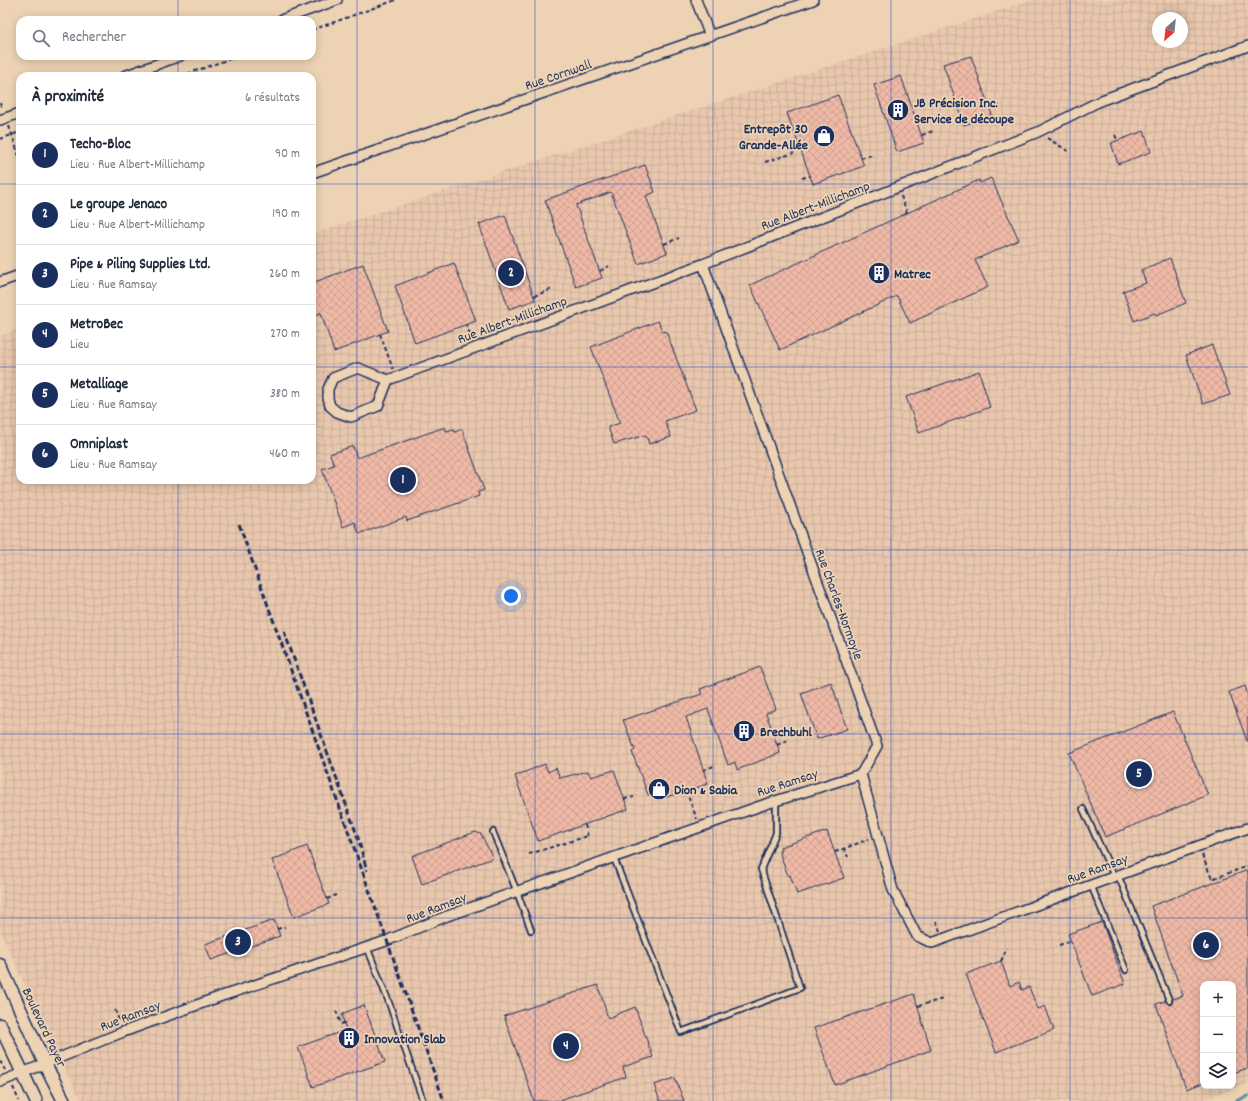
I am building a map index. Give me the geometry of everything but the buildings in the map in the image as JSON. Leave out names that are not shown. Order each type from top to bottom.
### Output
[{"type":"street","points":[[292,16],[337,0]]},
{"type":"street","points":[[696,0],[710,36]]},
{"type":"street","name":"Rue Cornwall","points":[[316,172],[813,0]]},
{"type":"street","name":"Rue Albert-Millichamp","points":[[392,379],[703,264],[1038,132],[1102,100],[1248,46]]},
{"type":"street","points":[[135,72],[169,60]]},
{"type":"street","points":[[3,119],[16,114]]},
{"type":"street","name":"Rue Charles-Normoyle","points":[[703,264],[877,746],[861,774]]},
{"type":"street","points":[[0,282],[16,276]]},
{"type":"street","points":[[358,368],[392,379],[378,406],[351,417],[336,412],[330,406],[328,389],[332,378],[358,368]]},
{"type":"street","points":[[861,774],[878,835]]},
{"type":"street","name":"Rue Ramsay","points":[[0,1082],[124,1032],[219,997],[367,947],[447,916],[776,800],[861,774]]},
{"type":"street","name":"Rue Ramsay","points":[[878,835],[893,890],[917,936],[932,943],[1248,828]]},
{"type":"street","name":"Boulevard Payer","points":[[0,965],[45,1064],[64,1101]]},
{"type":"street","points":[[0,1025],[36,1101]]},
{"type":"lane","points":[[614,858],[681,1032],[800,988],[761,870],[776,833],[776,800]]},
{"type":"lane","points":[[1083,809],[1116,876],[1169,1000]]},
{"type":"lane","points":[[493,832],[531,930]]},
{"type":"lane","points":[[1091,885],[1126,970]]},
{"type":"lane","points":[[367,947],[388,1000],[423,1101]]},
{"type":"path","points":[[316,29],[396,0]]},
{"type":"path","points":[[192,72],[227,60]]},
{"type":"path","points":[[0,103],[3,119],[16,148]]},
{"type":"path","points":[[989,108],[1002,105]]},
{"type":"path","points":[[922,135],[933,131]]},
{"type":"path","points":[[1038,132],[1070,152]]},
{"type":"path","points":[[0,139],[16,133]]},
{"type":"path","points":[[1115,135],[1118,141]]},
{"type":"path","points":[[765,162],[794,153]]},
{"type":"path","points":[[861,158],[871,155]]},
{"type":"path","points":[[802,178],[810,176]]},
{"type":"path","points":[[898,187],[907,213]]},
{"type":"path","points":[[664,244],[679,238]]},
{"type":"path","points":[[600,271],[609,266]]},
{"type":"path","points":[[534,296],[552,289]]},
{"type":"path","points":[[466,324],[475,348]]},
{"type":"path","points":[[380,334],[392,379]]},
{"type":"path","points":[[777,745],[788,740]]},
{"type":"path","points":[[703,770],[714,766]]},
{"type":"path","points":[[686,791],[700,827]]},
{"type":"path","points":[[624,799],[634,797]]},
{"type":"path","points":[[529,854],[588,836],[585,824]]},
{"type":"path","points":[[835,852],[878,835]]},
{"type":"path","points":[[1199,846],[1213,883]]},
{"type":"path","points":[[844,848],[848,856]]},
{"type":"path","points":[[1212,880],[1248,866]]},
{"type":"path","points":[[327,899],[336,895]]},
{"type":"path","points":[[278,929],[285,927]]},
{"type":"path","points":[[1059,945],[1071,941]]},
{"type":"path","points":[[1001,961],[1007,948]]},
{"type":"path","points":[[918,1006],[943,999]]},
{"type":"path","points":[[115,1010],[124,1032]]},
{"type":"path","points":[[336,1011],[341,1024],[346,1022]]},
{"type":"shaded area","points":[[1032,0],[1248,0],[1248,1083],[1236,1087],[1236,981],[1200,981],[1200,1089],[1232,1089],[1199,1101],[81,1101],[44,1028],[0,930],[0,336],[16,330],[16,484],[316,484],[316,233]]},
{"type":"waterway","points":[[1236,1101],[1248,1096]]},
{"type":"railway","points":[[239,524],[444,1101]]},
{"type":"railway","points":[[284,631],[358,838],[367,871]]},
{"type":"place","name":"JB Précision Inc. Service de découpe","points":[[898,110]]},
{"type":"place","name":"Entrepôt 30 Grande-Allée","points":[[824,136]]},
{"type":"place","name":"Le groupe Jenaco","points":[[511,273]]},
{"type":"place","name":"Matrec","points":[[879,273]]},
{"type":"place","name":"Techo-Bloc","points":[[403,480]]},
{"type":"place","name":"Brechbuhl","points":[[744,731]]},
{"type":"place","name":"Metalliage","points":[[1139,774]]},
{"type":"place","name":"Dion & Sabia","points":[[659,789]]},
{"type":"place","name":"Pipe & Piling Supplies Ltd.","points":[[238,942]]},
{"type":"place","name":"Omniplast","points":[[1206,945]]},
{"type":"place","name":"Innovation Slab","points":[[349,1038]]},
{"type":"place","name":"MetroBec","points":[[566,1046]]}]
